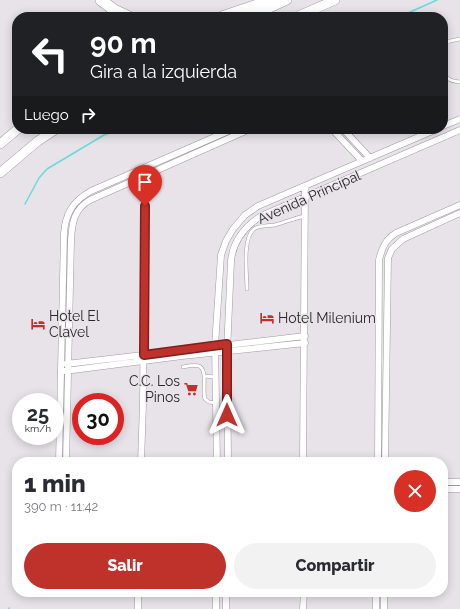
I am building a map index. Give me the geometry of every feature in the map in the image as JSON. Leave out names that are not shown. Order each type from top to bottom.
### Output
[{"type":"highway","points":[[101,0],[118,12]]},
{"type":"highway","points":[[237,12],[272,0]]},
{"type":"main road","points":[[261,12],[287,0]]},
{"type":"main road","points":[[307,12],[335,0]]},
{"type":"main road","points":[[2,142],[12,134]]},
{"type":"main road","points":[[0,173],[48,134]]},
{"type":"street","points":[[448,124],[460,119]]},
{"type":"street","name":"Avenida Principal","points":[[228,457],[227,344],[231,261],[236,242],[242,232],[255,220],[460,130]]},
{"type":"street","points":[[66,457],[71,260],[70,218],[73,205],[85,194],[222,134]]},
{"type":"street","points":[[60,457],[64,228],[70,218],[86,202],[239,134]]},
{"type":"street","points":[[337,134],[362,161]]},
{"type":"street","points":[[347,134],[370,158]]},
{"type":"street","name":"Avenida Principal","points":[[217,457],[215,346],[221,255],[229,235],[241,219],[254,209],[425,134]]},
{"type":"street","points":[[141,457],[144,358],[145,167]]},
{"type":"street","points":[[303,457],[305,186]]},
{"type":"street","points":[[378,457],[379,260],[383,246],[387,240],[401,231],[460,206]]},
{"type":"street","points":[[385,457],[388,258],[394,247],[408,236],[460,214]]},
{"type":"street","points":[[63,261],[71,260]]},
{"type":"street","points":[[379,291],[387,292]]},
{"type":"street","points":[[62,322],[70,321]]},
{"type":"street","points":[[378,330],[387,329]]},
{"type":"street","points":[[62,372],[227,344],[305,336]]},
{"type":"street","points":[[62,364],[216,353],[305,344]]},
{"type":"street","points":[[448,482],[460,482]]},
{"type":"street","points":[[448,489],[460,489]]},
{"type":"street","points":[[138,597],[138,609]]},
{"type":"street","points":[[216,597],[216,609]]},
{"type":"street","points":[[226,597],[226,609]]},
{"type":"street","points":[[303,609],[304,597]]},
{"type":"street","points":[[376,597],[376,609]]},
{"type":"street","points":[[384,597],[384,609]]},
{"type":"lane","points":[[448,42],[460,39]]},
{"type":"lane","points":[[448,80],[460,82]]},
{"type":"lane","points":[[247,289],[247,245],[250,234],[259,227],[274,225],[305,216]]},
{"type":"lane","points":[[183,366],[198,366],[203,370],[205,399],[209,402],[216,403]]},
{"type":"lane","points":[[204,376],[215,377]]},
{"type":"waterway","points":[[410,12],[437,0]]},
{"type":"waterway","points":[[25,204],[39,178],[47,169],[107,134]]},
{"type":"place","name":"Hotel Milenium","points":[[267,318]]},
{"type":"place","name":"Hotel El Clavel","points":[[38,324]]},
{"type":"place","name":"C.C. Los Pinos","points":[[191,389]]},
{"type":"route","points":[[145,206],[144,355],[227,344],[227,415]]}]
